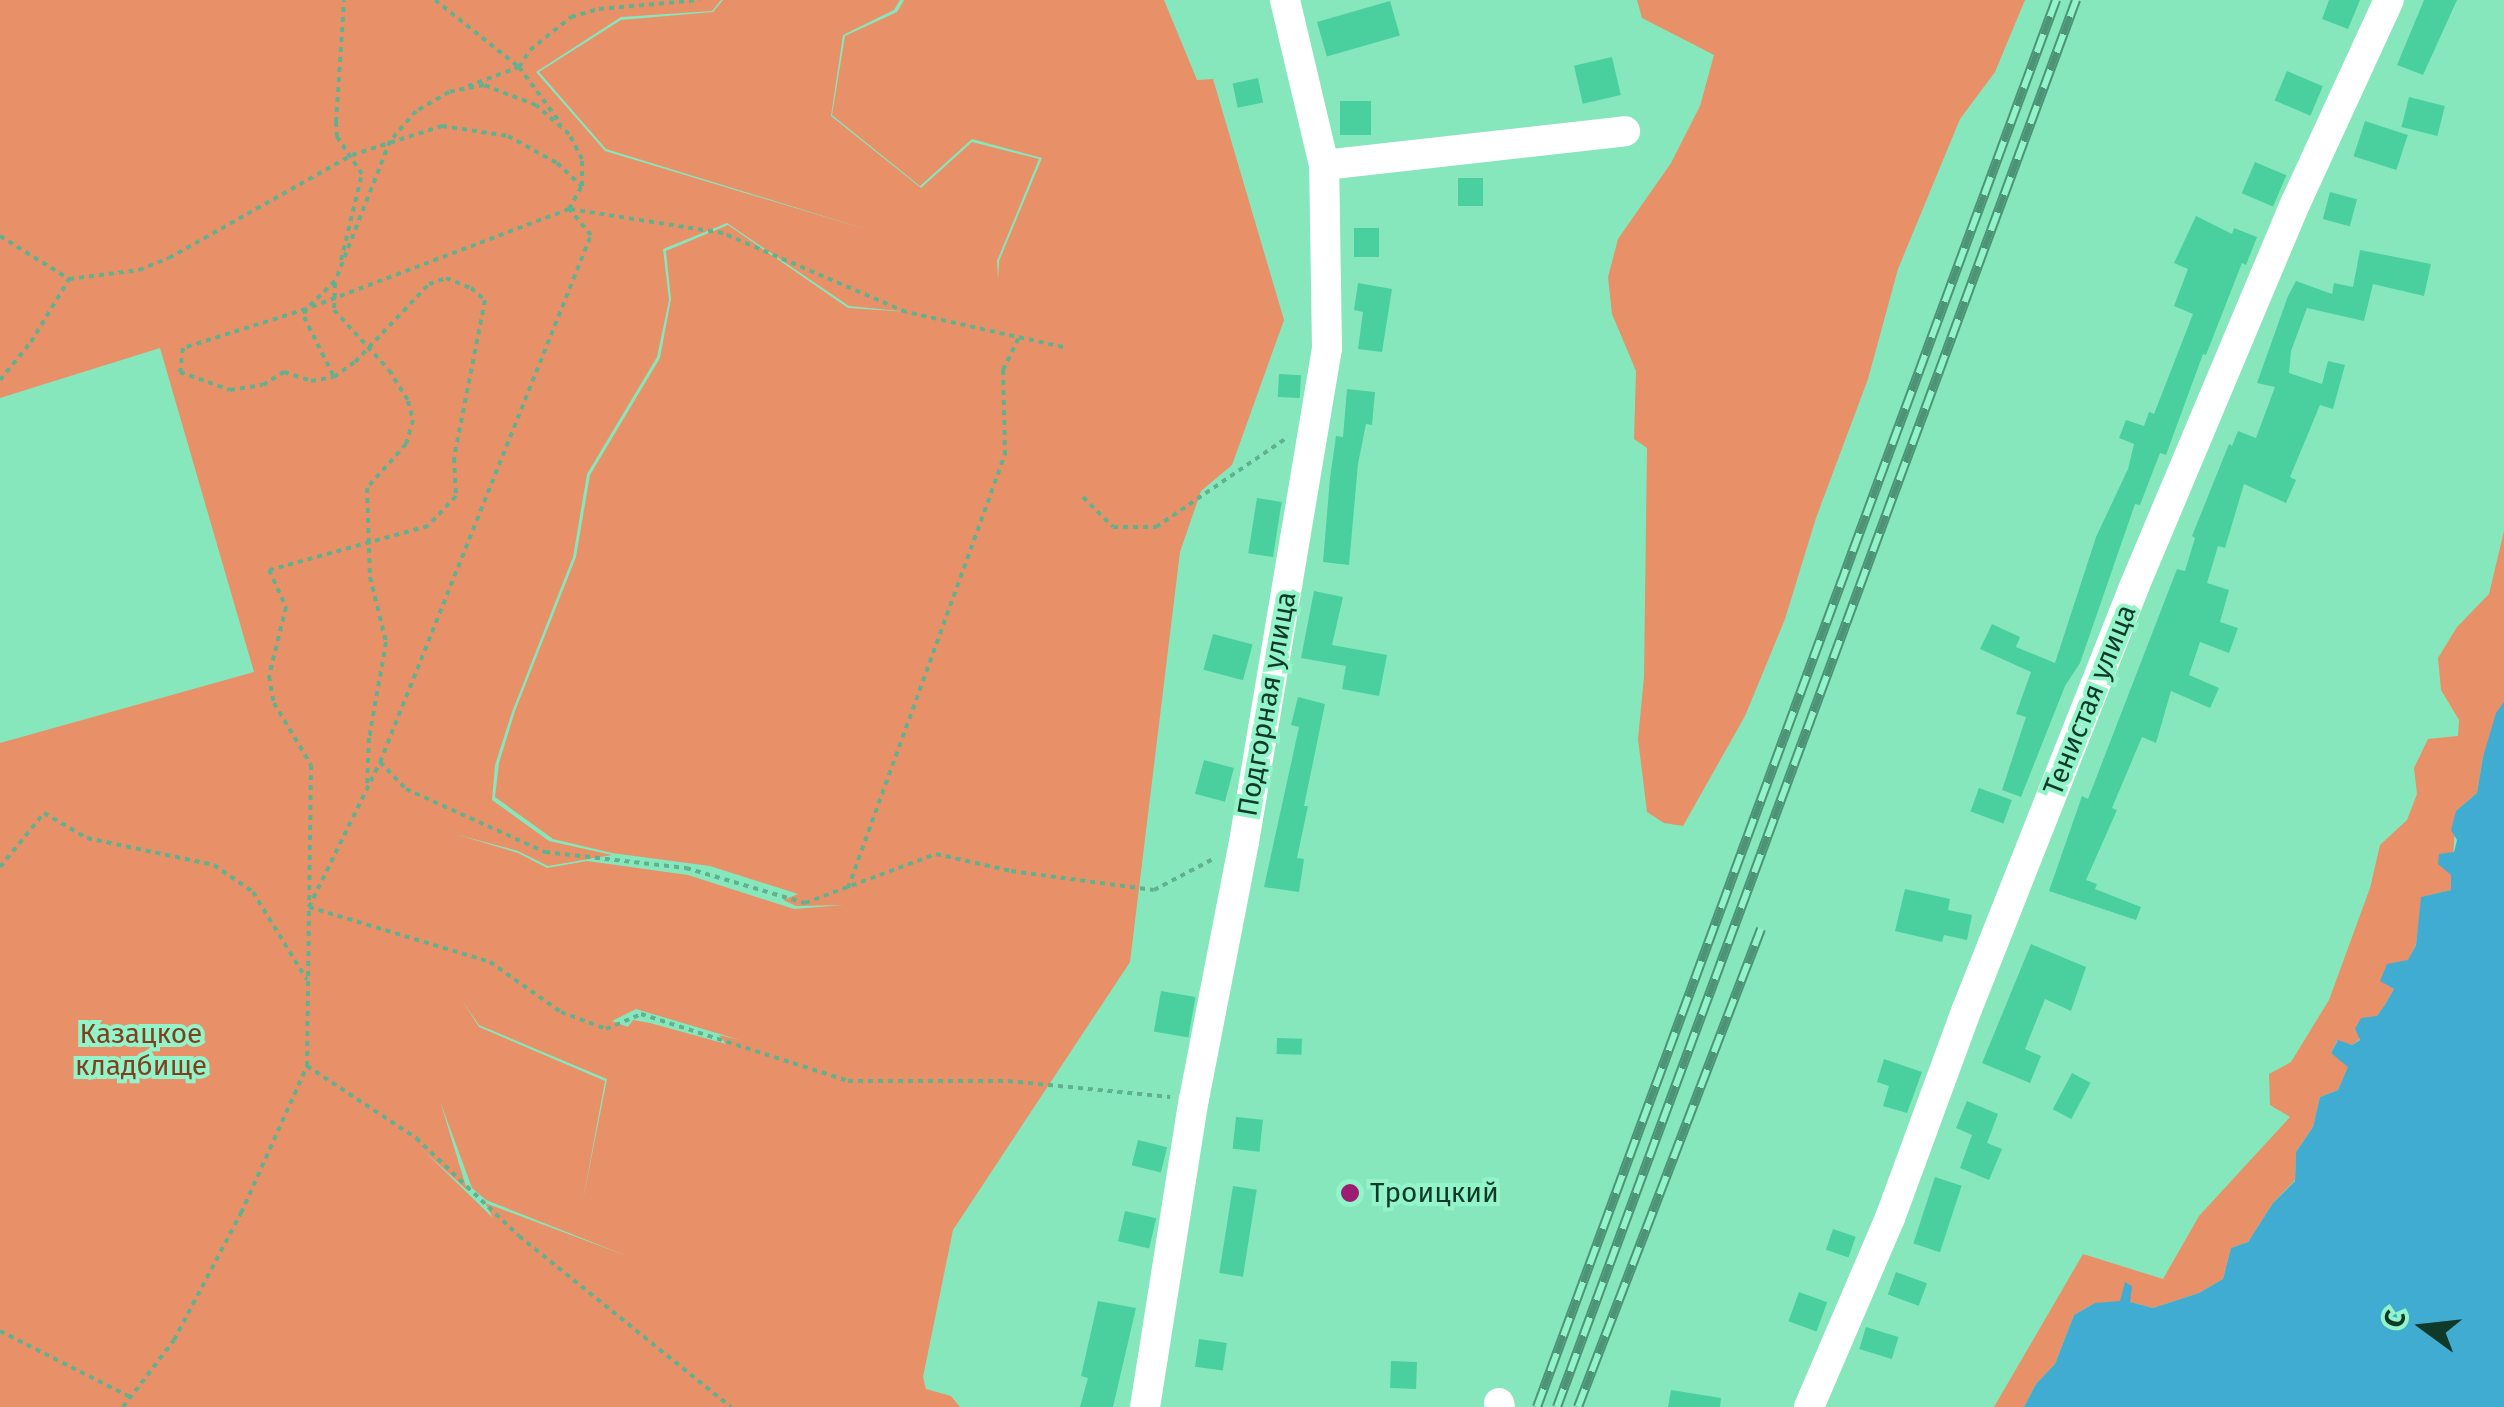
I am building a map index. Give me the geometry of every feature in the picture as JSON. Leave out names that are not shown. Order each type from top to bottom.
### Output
[{"type":"street","name":"Подгорная улица","points":[[1145,1407],[1194,1099],[1244,842],[1328,348],[1324,165],[1285,0]]},
{"type":"street","name":"Тенистая улица","points":[[1809,1407],[1890,1218],[1967,1009],[2142,569],[2296,202],[2389,0]]},
{"type":"street","points":[[1324,165],[1625,130]]},
{"type":"path","points":[[344,0],[336,122],[338,136],[362,174],[335,281],[334,310],[389,370],[408,401],[413,420],[406,444],[367,488],[366,543],[386,642],[369,738],[367,788]]},
{"type":"path","points":[[435,0],[519,66],[567,132],[582,159],[582,186],[569,209]]},
{"type":"path","points":[[334,377],[304,317],[306,309],[335,281],[390,141],[416,111],[455,90],[519,66],[530,50],[570,17],[599,9],[700,0]]},
{"type":"path","points":[[455,90],[484,86],[536,105],[567,132]]},
{"type":"path","points":[[0,236],[69,279],[139,270],[169,258],[352,156],[442,126],[508,136],[556,163],[582,186]]},
{"type":"path","points":[[309,906],[380,762],[591,235],[569,209]]},
{"type":"path","points":[[123,1407],[174,1340],[307,1066],[311,765],[274,703],[269,676],[286,608],[269,570],[428,526],[456,496],[454,458],[485,300],[471,288],[446,278],[429,284],[334,377],[311,380],[284,372],[263,384],[230,390],[180,372],[183,348],[306,309],[569,209],[723,233],[906,312],[1063,347]]},
{"type":"path","points":[[0,380],[31,342],[69,279]]},
{"type":"path","points":[[848,888],[1005,455],[1002,370],[1019,337]]},
{"type":"path","points":[[1083,497],[1113,527],[1156,526],[1316,417]]},
{"type":"path","points":[[380,762],[406,790],[546,852],[686,868],[805,904],[936,854],[1011,871],[1154,890],[1244,842]]},
{"type":"path","points":[[0,868],[44,814],[87,838],[214,864],[253,892],[308,982]]},
{"type":"path","points":[[309,906],[490,962],[561,1012],[606,1029],[641,1014],[848,1081],[1008,1082],[1194,1099]]},
{"type":"path","points":[[307,1066],[416,1138],[519,1236],[731,1407]]},
{"type":"path","points":[[0,1331],[132,1398]]},
{"type":"green space","name":"Казацкое кладбище","points":[[0,0],[721,0],[712,11],[621,17],[536,72],[605,151],[872,231],[606,149],[539,72],[621,20],[713,12],[723,0],[900,0],[894,10],[843,35],[831,116],[921,188],[972,142],[1039,159],[997,261],[998,280],[999,261],[1042,158],[972,139],[920,186],[832,115],[845,36],[897,12],[904,0],[1164,0],[1197,80],[1213,79],[1284,320],[1232,465],[1201,491],[1180,552],[1130,962],[953,1230],[923,1377],[926,1389],[951,1396],[960,1407],[0,1407],[0,743],[254,672],[160,348],[0,398]],"holes":[[[727,223],[849,306],[910,312],[848,308],[728,225],[666,251],[671,299],[660,358],[590,475],[576,557],[515,711],[499,763],[495,797],[553,839],[612,853],[710,866],[798,894],[783,900],[796,906],[844,905],[794,909],[688,875],[587,861],[547,868],[518,853],[455,834],[518,851],[548,866],[612,855],[549,841],[492,800],[495,765],[512,712],[573,557],[587,474],[657,357],[669,300],[663,249]],[[461,999],[479,1025],[607,1079],[582,1205],[605,1081],[479,1027]],[[636,1009],[740,1040],[719,1035],[726,1044],[650,1023],[633,1020],[628,1027],[612,1021]],[[440,1101],[472,1188],[486,1200],[627,1256],[485,1203],[493,1218],[423,1150],[467,1190]]]},
{"type":"green space","points":[[1637,0],[2025,0],[1995,72],[1960,119],[1898,269],[1868,379],[1816,518],[1785,619],[1745,716],[1683,826],[1664,823],[1647,812],[1638,739],[1644,677],[1647,448],[1634,439],[1636,371],[1612,314],[1608,277],[1618,239],[1671,163],[1700,106],[1714,55],[1642,18]]},
{"type":"green space","points":[[2504,531],[2504,702],[2483,757],[2477,793],[2456,811],[2451,890],[2422,897],[2416,944],[2408,961],[2381,981],[2394,989],[2386,1003],[2377,1016],[2355,1029],[2360,1039],[2352,1045],[2337,1041],[2331,1053],[2349,1066],[2338,1090],[2320,1097],[2313,1127],[2296,1152],[2295,1180],[2273,1203],[2248,1242],[2231,1248],[2223,1279],[2199,1293],[2153,1308],[2130,1302],[2095,1303],[2074,1315],[2055,1364],[2036,1384],[2024,1407],[1994,1407],[2083,1254],[2163,1279],[2199,1216],[2290,1117],[2270,1105],[2269,1074],[2291,1062],[2329,1000],[2370,888],[2380,845],[2407,820],[2417,794],[2414,768],[2428,739],[2458,736],[2459,720],[2441,690],[2438,658],[2457,627],[2489,594]]},
{"type":"water","points":[[2504,702],[2504,1407],[2024,1407],[2036,1384],[2055,1364],[2074,1315],[2095,1303],[2120,1301],[2125,1282],[2132,1286],[2130,1302],[2153,1308],[2199,1293],[2223,1279],[2231,1248],[2248,1242],[2273,1203],[2295,1181],[2296,1152],[2313,1127],[2320,1097],[2338,1090],[2348,1067],[2331,1053],[2338,1040],[2352,1045],[2360,1040],[2355,1029],[2361,1018],[2377,1016],[2386,1003],[2394,989],[2380,981],[2387,964],[2408,960],[2416,945],[2421,897],[2451,890],[2451,875],[2438,864],[2439,854],[2454,852],[2457,840],[2451,830],[2456,811],[2477,793],[2496,713]]},
{"type":"building","points":[[2329,0],[2360,0],[2348,29],[2322,19]]},
{"type":"building","points":[[2424,0],[2457,0],[2423,75],[2397,65]]},
{"type":"building","points":[[1390,1],[1400,36],[1327,57],[1317,22]]},
{"type":"building","points":[[1612,57],[1621,95],[1583,104],[1574,66]]},
{"type":"building","points":[[2287,71],[2323,86],[2310,116],[2274,100]]},
{"type":"building","points":[[1258,78],[1263,102],[1238,108],[1233,83]]},
{"type":"building","points":[[2409,97],[2445,106],[2437,136],[2402,127]]},
{"type":"building","points":[[1340,101],[1371,101],[1371,135],[1340,135]]},
{"type":"building","points":[[2365,121],[2408,135],[2396,170],[2354,156]]},
{"type":"building","points":[[2255,162],[2286,175],[2273,207],[2242,193]]},
{"type":"building","points":[[1458,178],[1483,178],[1483,206],[1458,206]]},
{"type":"building","points":[[2330,192],[2357,199],[2350,226],[2323,219]]},
{"type":"building","points":[[2196,216],[2232,234],[2234,228],[2257,237],[2246,265],[2242,263],[2206,355],[2203,354],[2166,455],[2160,453],[2140,505],[2135,504],[2080,663],[2065,686],[2021,797],[2002,790],[2026,717],[2016,714],[2031,672],[1980,649],[1992,624],[2020,637],[2016,647],[2055,663],[2096,537],[2128,469],[2134,444],[2119,438],[2126,420],[2144,426],[2149,412],[2154,414],[2193,314],[2174,306],[2188,269],[2174,263]]},
{"type":"building","points":[[1354,228],[1379,228],[1379,257],[1354,257]]},
{"type":"building","points":[[2360,250],[2431,264],[2424,296],[2373,284],[2364,321],[2307,308],[2291,351],[2289,373],[2322,384],[2328,361],[2345,365],[2333,409],[2320,405],[2290,477],[2296,480],[2286,503],[2244,484],[2225,548],[2218,546],[2207,583],[2229,590],[2220,622],[2238,628],[2229,653],[2200,642],[2189,675],[2219,688],[2210,708],[2171,691],[2156,743],[2142,737],[2112,808],[2117,810],[2086,880],[2097,884],[2095,889],[2141,907],[2136,920],[2049,891],[2082,796],[2088,799],[2177,569],[2185,571],[2195,538],[2192,536],[2229,444],[2232,446],[2238,431],[2256,438],[2275,387],[2257,383],[2288,296],[2296,281],[2332,294],[2334,283],[2353,287]]},
{"type":"building","points":[[1358,283],[1392,289],[1382,352],[1358,349],[1363,312],[1354,310]]},
{"type":"building","points":[[1279,374],[1301,375],[1300,398],[1278,397]]},
{"type":"building","points":[[1347,389],[1375,392],[1372,425],[1366,424],[1358,464],[1349,565],[1323,562],[1330,478],[1336,436],[1343,437]]},
{"type":"building","points":[[1257,498],[1282,502],[1273,557],[1248,553]]},
{"type":"building","points":[[1314,591],[1343,597],[1332,645],[1387,655],[1379,696],[1342,689],[1346,666],[1301,658]]},
{"type":"building","points":[[1213,634],[1253,645],[1243,680],[1203,670]]},
{"type":"building","points":[[1298,697],[1325,704],[1304,806],[1308,806],[1297,858],[1304,859],[1299,892],[1264,887],[1299,727],[1291,725]]},
{"type":"building","points":[[1204,760],[1234,768],[1225,802],[1195,794]]},
{"type":"building","points":[[1979,788],[2012,800],[2003,823],[1970,811]]},
{"type":"building","points":[[1905,889],[1950,899],[1948,910],[1972,915],[1967,940],[1944,935],[1942,942],[1895,931]]},
{"type":"building","points":[[2031,944],[2086,967],[2071,1011],[2045,999],[2025,1049],[2041,1056],[2030,1083],[1982,1063]]},
{"type":"building","points":[[1161,991],[1195,997],[1188,1037],[1154,1031]]},
{"type":"building","points":[[1277,1038],[1302,1039],[1301,1055],[1276,1054]]},
{"type":"building","points":[[1884,1059],[1922,1072],[1907,1113],[1883,1106],[1889,1086],[1877,1082]]},
{"type":"building","points":[[2072,1073],[2091,1083],[2071,1119],[2053,1109]]},
{"type":"building","points":[[1967,1101],[1998,1114],[1987,1143],[2002,1149],[1989,1180],[1960,1168],[1972,1135],[1956,1128]]},
{"type":"building","points":[[1236,1117],[1263,1120],[1260,1152],[1233,1149]]},
{"type":"building","points":[[1138,1140],[1167,1147],[1161,1172],[1132,1165]]},
{"type":"building","points":[[1935,1177],[1962,1186],[1940,1252],[1913,1244]]},
{"type":"building","points":[[1233,1186],[1257,1190],[1243,1277],[1219,1273]]},
{"type":"building","points":[[1125,1211],[1156,1218],[1149,1248],[1118,1241]]},
{"type":"building","points":[[1833,1229],[1856,1237],[1849,1258],[1826,1250]]},
{"type":"building","points":[[1896,1272],[1927,1283],[1919,1306],[1888,1295]]},
{"type":"building","points":[[1799,1292],[1827,1302],[1817,1331],[1788,1321]]},
{"type":"building","points":[[1098,1301],[1136,1308],[1113,1407],[1080,1407],[1088,1378],[1081,1376]]},
{"type":"building","points":[[1866,1327],[1899,1337],[1892,1359],[1859,1349]]},
{"type":"building","points":[[1199,1339],[1227,1343],[1223,1371],[1195,1367]]},
{"type":"building","points":[[1391,1361],[1417,1362],[1416,1389],[1390,1388]]},
{"type":"building","points":[[1671,1390],[1721,1398],[1720,1407],[1668,1407]]},
{"type":"railway","points":[[1537,1407],[2056,0]]},
{"type":"railway","points":[[1557,1407],[2076,0]]},
{"type":"railway","points":[[1578,1407],[1761,929]]},
{"type":"place","name":"Троицкий","points":[[1350,1193]]}]
